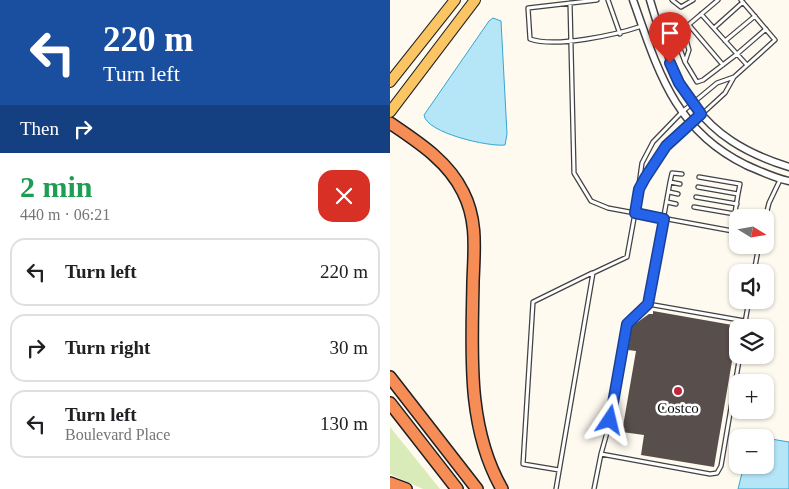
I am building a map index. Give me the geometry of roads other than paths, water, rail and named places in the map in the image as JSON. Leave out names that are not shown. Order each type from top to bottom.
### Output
[{"type":"highway","points":[[390,123],[439,160],[455,178],[470,210],[475,242],[473,380],[477,424],[496,478],[502,489]]},
{"type":"highway","points":[[390,377],[477,489]]},
{"type":"highway","points":[[390,403],[457,489]]},
{"type":"highway","points":[[390,483],[406,489]]},
{"type":"main road","points":[[390,82],[455,0]]},
{"type":"main road","points":[[390,112],[475,0]]},
{"type":"street","points":[[633,0],[662,80],[690,123],[715,148],[727,155],[789,181]]},
{"type":"street","points":[[650,0],[670,63],[679,83],[701,114],[731,143],[757,156],[788,167],[781,179]]},
{"type":"lane","points":[[597,0],[528,8],[530,39],[536,41],[572,40],[620,34],[642,26]]},
{"type":"lane","points":[[608,0],[620,34]]},
{"type":"lane","points":[[672,0],[681,7],[693,0]]},
{"type":"lane","points":[[718,0],[680,32],[677,41],[685,62],[697,82],[703,80],[723,65],[766,30]]},
{"type":"lane","points":[[639,189],[666,146],[725,92],[734,77],[774,40],[742,1],[714,28]]},
{"type":"lane","points":[[570,3],[574,173],[591,201],[608,208],[729,230]]},
{"type":"lane","points":[[702,14],[747,65]]},
{"type":"lane","points":[[725,41],[755,16]]},
{"type":"lane","points":[[689,25],[723,65]]},
{"type":"lane","points":[[680,32],[684,36],[689,50],[685,62]]},
{"type":"lane","points":[[559,470],[522,464],[534,302],[627,258],[642,163],[646,154],[662,131],[682,112],[717,84],[734,77]]},
{"type":"lane","points":[[594,489],[600,454],[608,429],[627,324],[648,304],[672,173],[682,174]]},
{"type":"lane","points":[[699,177],[740,184],[736,209]]},
{"type":"lane","points":[[768,209],[781,179]]},
{"type":"lane","points":[[670,182],[680,184]]},
{"type":"lane","points":[[698,187],[738,194]]},
{"type":"lane","points":[[669,192],[678,194]]},
{"type":"lane","points":[[696,197],[736,204]]},
{"type":"lane","points":[[667,202],[676,204]]},
{"type":"lane","points":[[694,207],[729,213]]},
{"type":"lane","points":[[556,489],[593,273]]},
{"type":"lane","points":[[648,304],[734,319]]},
{"type":"lane","points":[[600,454],[710,474],[717,473],[721,466],[738,364]]},
{"type":"water","points":[[493,18],[501,21],[507,134],[505,145],[486,144],[459,138],[435,128],[427,122],[424,115],[489,21]]},
{"type":"water","points":[[774,440],[789,442],[789,489],[738,489],[742,474],[774,474]]},
{"type":"place","name":"Costco","points":[[678,391]]}]
